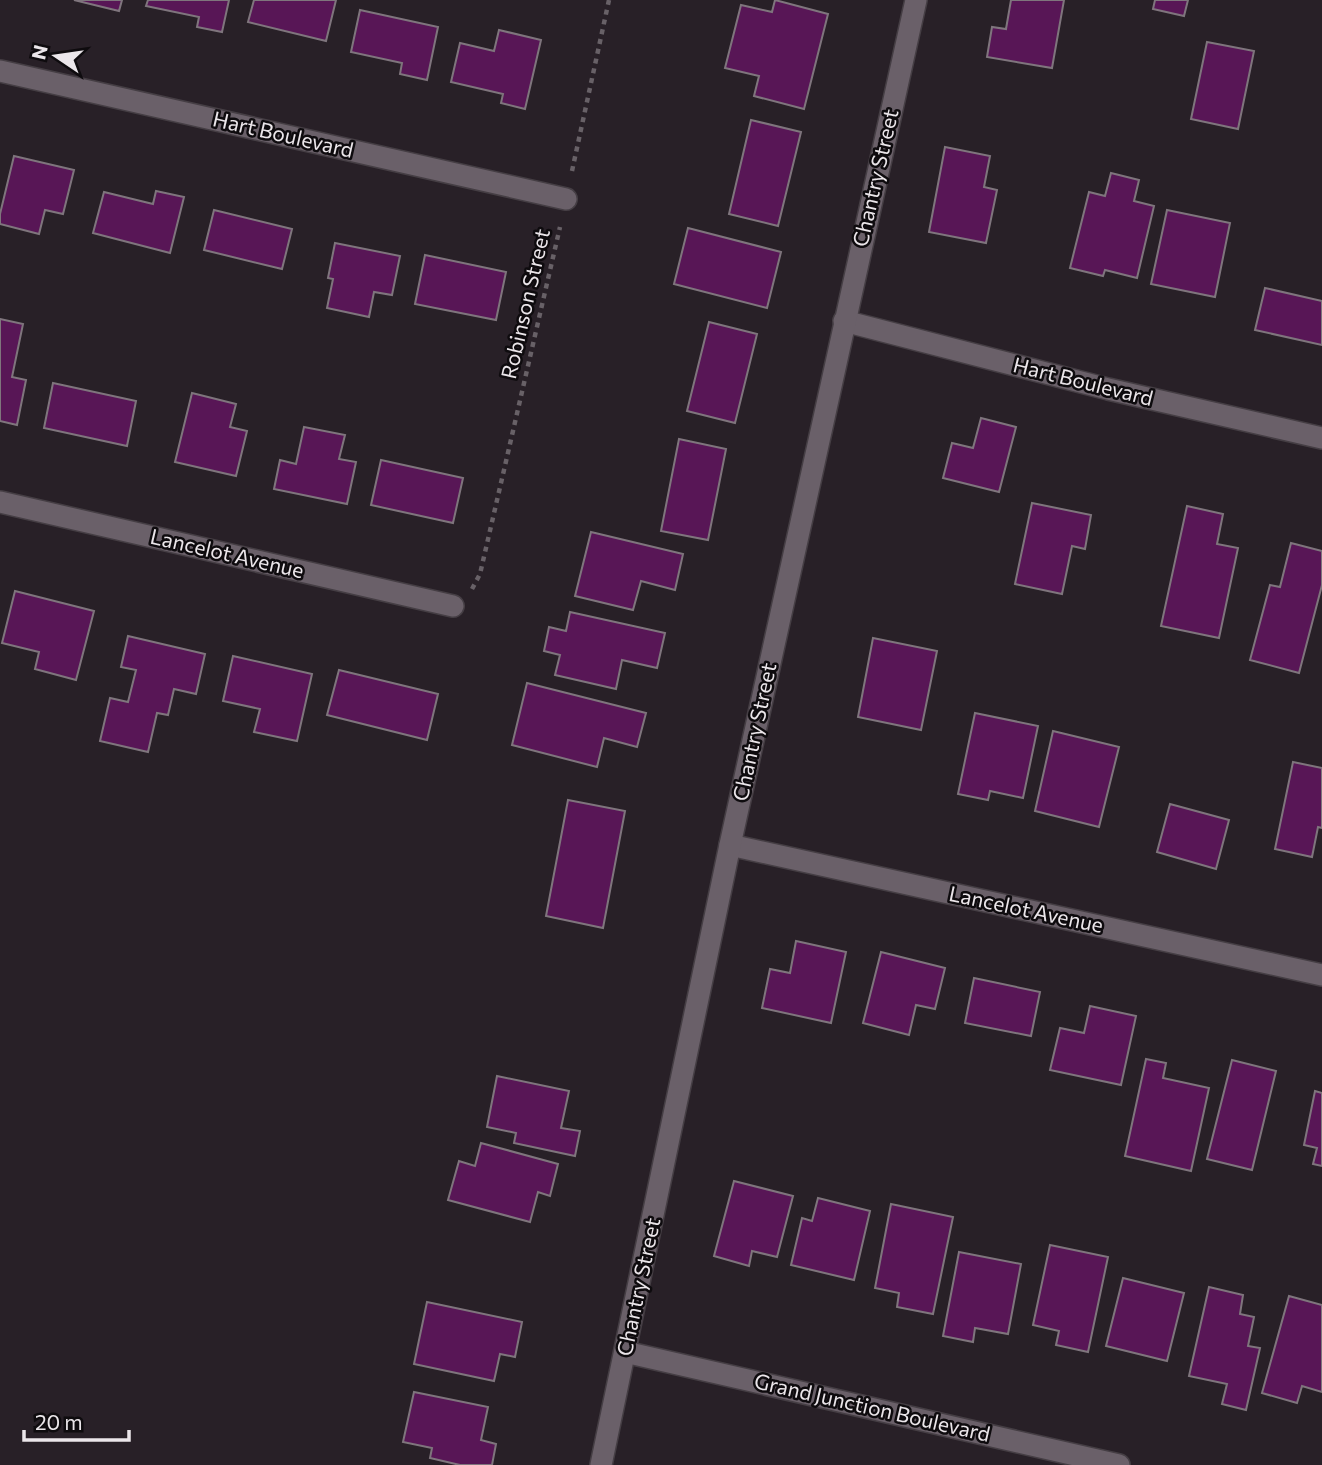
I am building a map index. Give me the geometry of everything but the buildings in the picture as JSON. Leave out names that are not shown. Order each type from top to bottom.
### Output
[{"type":"street","name":"Chantry Street","points":[[601,1465],[730,845],[916,0]]},
{"type":"street","name":"Hart Boulevard","points":[[0,71],[566,199]]},
{"type":"street","name":"Hart Boulevard","points":[[844,321],[1108,389],[1322,438]]},
{"type":"street","name":"Lancelot Avenue","points":[[0,502],[453,606]]},
{"type":"street","name":"Lancelot Avenue","points":[[730,845],[1322,975]]},
{"type":"street","name":"Grand Junction Boulevard","points":[[625,1352],[1119,1465]]},
{"type":"path","name":"Robinson Street","points":[[453,606],[471,590],[480,574],[609,0]]}]
